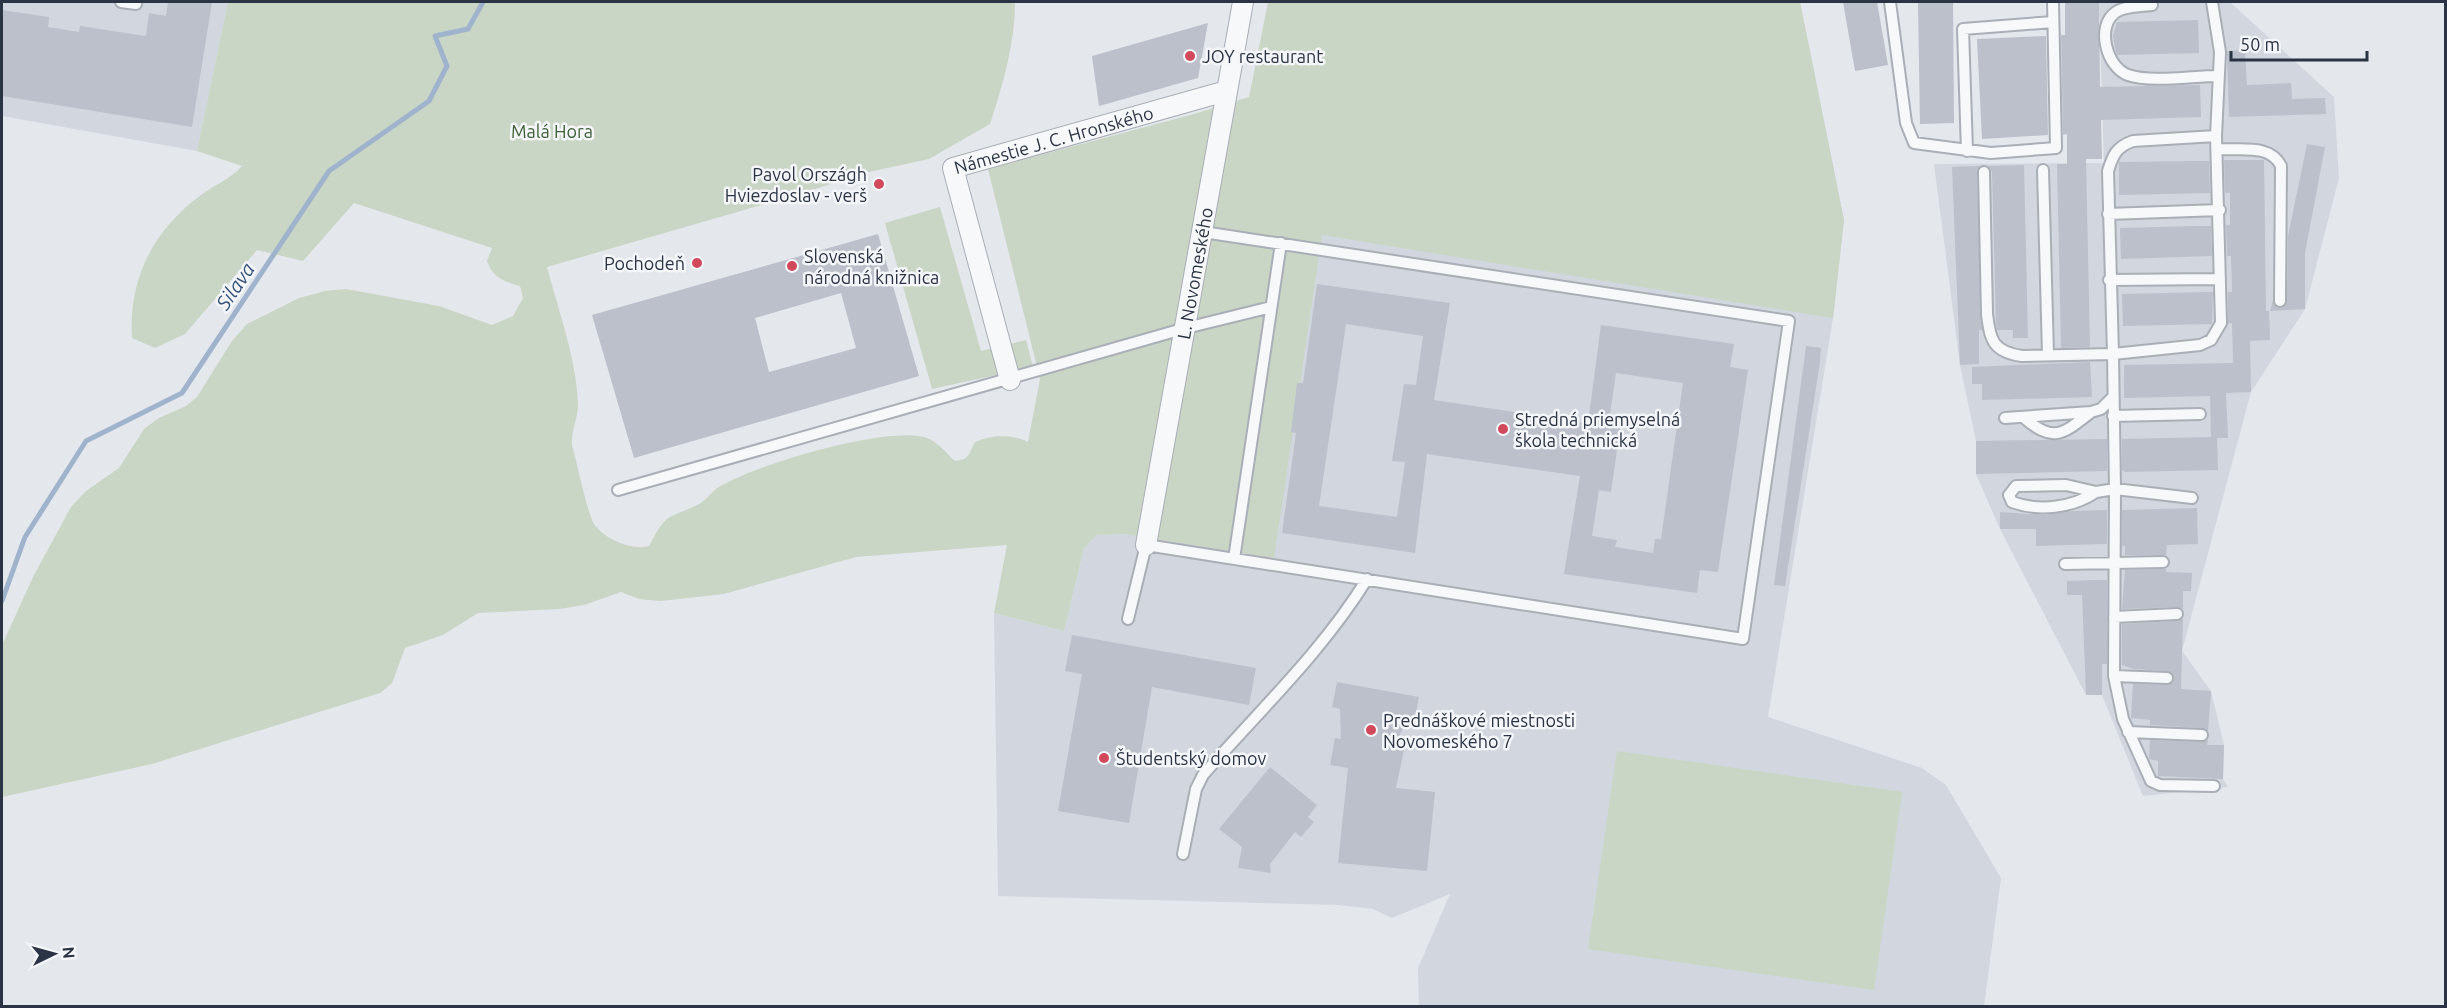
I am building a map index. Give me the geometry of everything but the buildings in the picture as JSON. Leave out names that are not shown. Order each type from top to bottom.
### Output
[{"type":"street","name":"L. Novomeského","points":[[1146,545],[1242,2]]},
{"type":"street","name":"Námestie J. C. Hronského","points":[[1010,380],[952,168],[1226,91]]},
{"type":"lane","points":[[121,2],[136,4]]},
{"type":"lane","points":[[1890,2],[1906,123],[1914,143],[1991,153],[2056,148],[2053,2]]},
{"type":"lane","points":[[1984,172],[1987,314],[1990,337],[1999,349],[2007,354],[2113,354],[2174,350],[2200,345],[2211,340],[2221,323],[2220,210],[2216,136],[2218,32],[2212,2]]},
{"type":"lane","points":[[2152,5],[2115,12],[2109,20],[2107,49],[2111,60],[2119,70],[2129,75],[2147,77],[2217,76]]},
{"type":"lane","points":[[1967,151],[1963,29],[2053,22]]},
{"type":"lane","points":[[2214,786],[2160,785],[2151,781],[2128,732],[2114,676],[2115,489],[2108,171],[2113,154],[2122,145],[2133,141],[2216,136]]},
{"type":"lane","points":[[2217,149],[2263,150],[2277,158],[2281,166],[2280,301]]},
{"type":"lane","points":[[2043,170],[2048,354]]},
{"type":"lane","points":[[2108,214],[2220,210]]},
{"type":"lane","points":[[1128,619],[1146,545],[1743,639],[1789,321],[1203,232]]},
{"type":"lane","points":[[1234,559],[1281,243]]},
{"type":"lane","points":[[2109,280],[2220,279]]},
{"type":"lane","points":[[618,490],[1186,328],[1271,307]]},
{"type":"lane","points":[[2005,418],[2091,412],[2101,409],[2112,398]]},
{"type":"lane","points":[[2024,417],[2044,433],[2054,434],[2064,432],[2091,412]]},
{"type":"lane","points":[[2113,416],[2200,414]]},
{"type":"lane","points":[[2096,492],[2066,485],[2025,484],[2016,486],[2009,495],[2012,502],[2020,505],[2059,507],[2077,502],[2096,492],[2115,489],[2192,498]]},
{"type":"lane","points":[[2065,564],[2084,565],[2114,561],[2163,562]]},
{"type":"lane","points":[[1183,854],[1196,789],[1203,775],[1308,660],[1345,615],[1367,579]]},
{"type":"lane","points":[[2114,618],[2177,614]]},
{"type":"lane","points":[[2114,676],[2167,678]]},
{"type":"lane","points":[[2128,732],[2202,735]]},
{"type":"shaded area","points":[[2,2],[228,2],[197,151],[2,116]]},
{"type":"shaded area","name":"Stredná priemyselná škola technická","points":[[1800,2],[1844,220],[1833,318],[1768,717],[1922,768],[1946,785],[2001,878],[1984,1006],[1419,1006],[1418,968],[1450,894],[1392,918],[1373,909],[1338,905],[998,896],[994,613],[1064,631],[1084,548],[1097,535],[1124,534],[1169,541],[1255,112]]},
{"type":"shaded area","points":[[2099,2],[2230,2],[2334,97],[2339,178],[2305,309],[2251,392],[2182,651],[2211,691],[2224,745],[2223,779],[2228,787],[2143,796],[2102,695],[2086,695],[2000,529],[1976,474],[1976,441],[1960,365],[1934,164],[2104,163]]},
{"type":"green space","name":"Malá Hora","points":[[228,2],[1015,2],[1011,49],[990,124],[929,159],[869,172],[547,267],[566,335],[577,387],[578,404],[572,445],[588,509],[594,524],[605,534],[612,539],[635,547],[649,546],[666,520],[699,504],[716,489],[733,480],[758,469],[820,450],[853,442],[909,435],[931,440],[955,461],[967,457],[975,442],[988,438],[1002,436],[1028,442],[1040,379],[988,169],[1249,97],[1268,2],[1800,2],[1844,220],[1833,318],[1322,235],[1274,558],[1124,534],[1097,535],[1084,548],[1064,631],[994,613],[1007,545],[856,557],[724,594],[661,601],[639,599],[621,592],[584,605],[559,609],[478,613],[443,635],[405,648],[392,683],[380,693],[152,764],[2,797],[2,645],[34,575],[71,507],[86,491],[119,468],[144,429],[159,418],[186,406],[197,397],[232,341],[247,324],[299,298],[325,291],[346,289],[439,306],[492,325],[513,316],[523,298],[520,286],[504,280],[492,271],[487,261],[492,248],[354,203],[303,261],[257,250],[185,334],[155,348],[132,338],[134,296],[139,276],[157,240],[184,209],[206,191],[233,175],[242,166],[197,151]]},
{"type":"green space","points":[[940,207],[981,351],[1026,340],[1033,367],[932,389],[885,223]]},
{"type":"green space","points":[[1617,751],[1902,792],[1874,990],[1588,949]]},
{"type":"waterway","name":"Silava","points":[[2,601],[25,537],[86,441],[182,393],[329,171],[429,101],[447,66],[435,36],[468,29],[483,2]]},
{"type":"place","name":"JOY restaurant","points":[[1190,56]]},
{"type":"place","name":"Pavol Országh Hviezdoslav - verš","points":[[879,184]]},
{"type":"place","name":"Pochodeň","points":[[697,263]]},
{"type":"place","name":"Slovenská národná knižnica","points":[[792,266]]},
{"type":"place","name":"Stredná priemyselná škola technická","points":[[1503,429]]},
{"type":"place","name":"Prednáškové miestnosti Novomeského 7","points":[[1371,730]]},
{"type":"place","name":"Študentský domov","points":[[1104,758]]}]
